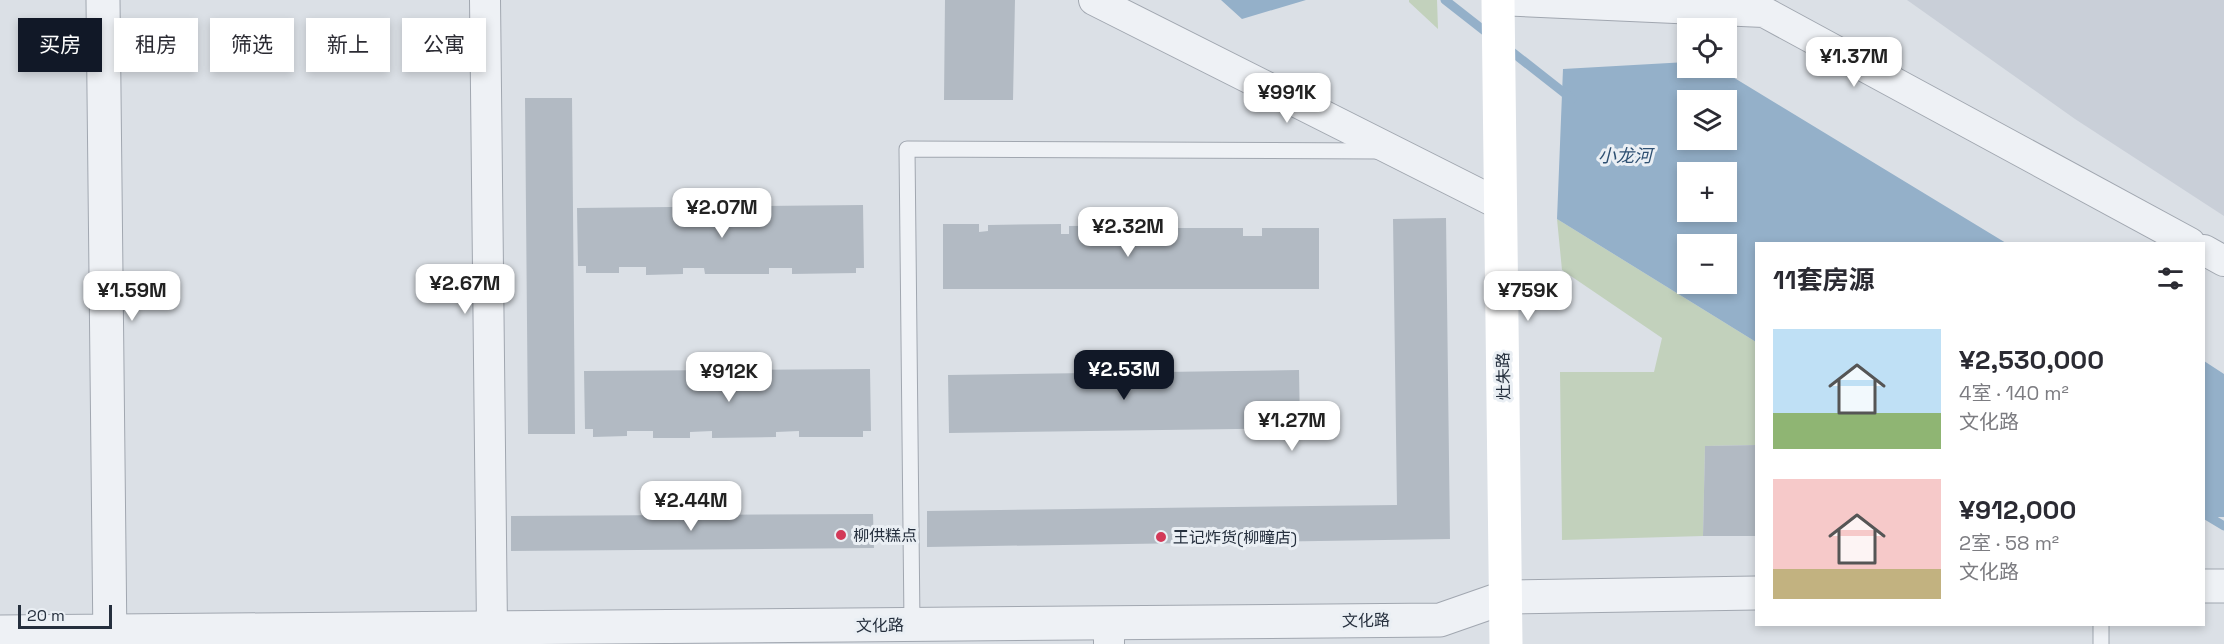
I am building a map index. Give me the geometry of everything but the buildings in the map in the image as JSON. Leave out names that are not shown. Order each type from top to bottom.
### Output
[{"type":"main road","name":"灶朱路","points":[[1498,0],[1506,644]]},
{"type":"street","points":[[103,0],[110,638]]},
{"type":"street","points":[[485,0],[492,636]]},
{"type":"street","points":[[1095,0],[1500,205]]},
{"type":"street","points":[[1498,0],[1764,12],[2188,242]]},
{"type":"street","points":[[2205,251],[2224,261]]},
{"type":"street","points":[[2205,586],[2224,586]]},
{"type":"street","name":"文化路","points":[[0,632],[110,638],[492,636],[912,624],[1109,633],[1440,620],[1506,597],[1755,593]]},
{"type":"lane","points":[[912,624],[907,149],[1394,151]]},
{"type":"lane","points":[[2101,626],[2101,644]]},
{"type":"shaded area","points":[[1907,0],[2224,0],[2224,216],[2075,119]]},
{"type":"green space","points":[[1409,0],[1437,0],[1438,29],[1409,2]]},
{"type":"green space","points":[[1557,219],[1755,341],[1755,445],[1705,446],[1703,536],[1562,540],[1560,372],[1654,372],[1662,338],[1562,270]]},
{"type":"water","points":[[1221,0],[1306,0],[1242,19]]},
{"type":"water","name":"小龙河","points":[[1677,63],[1677,78],[1734,78],[2004,242],[1755,242],[1755,341],[1678,294],[1737,294],[1737,234],[1677,234],[1677,293],[1557,219],[1563,69]]},
{"type":"water","points":[[2205,362],[2224,374],[2224,517],[2205,517]]},
{"type":"waterway","name":"小龙河","points":[[1445,0],[1491,36]]},
{"type":"waterway","name":"小龙河","points":[[1507,48],[1572,99]]},
{"type":"waterway","name":"小龙河","points":[[2205,515],[2224,526]]},
{"type":"place","name":"柳供糕点","points":[[841,535]]},
{"type":"place","name":"王记炸货(柳疃店)","points":[[1161,537]]}]
